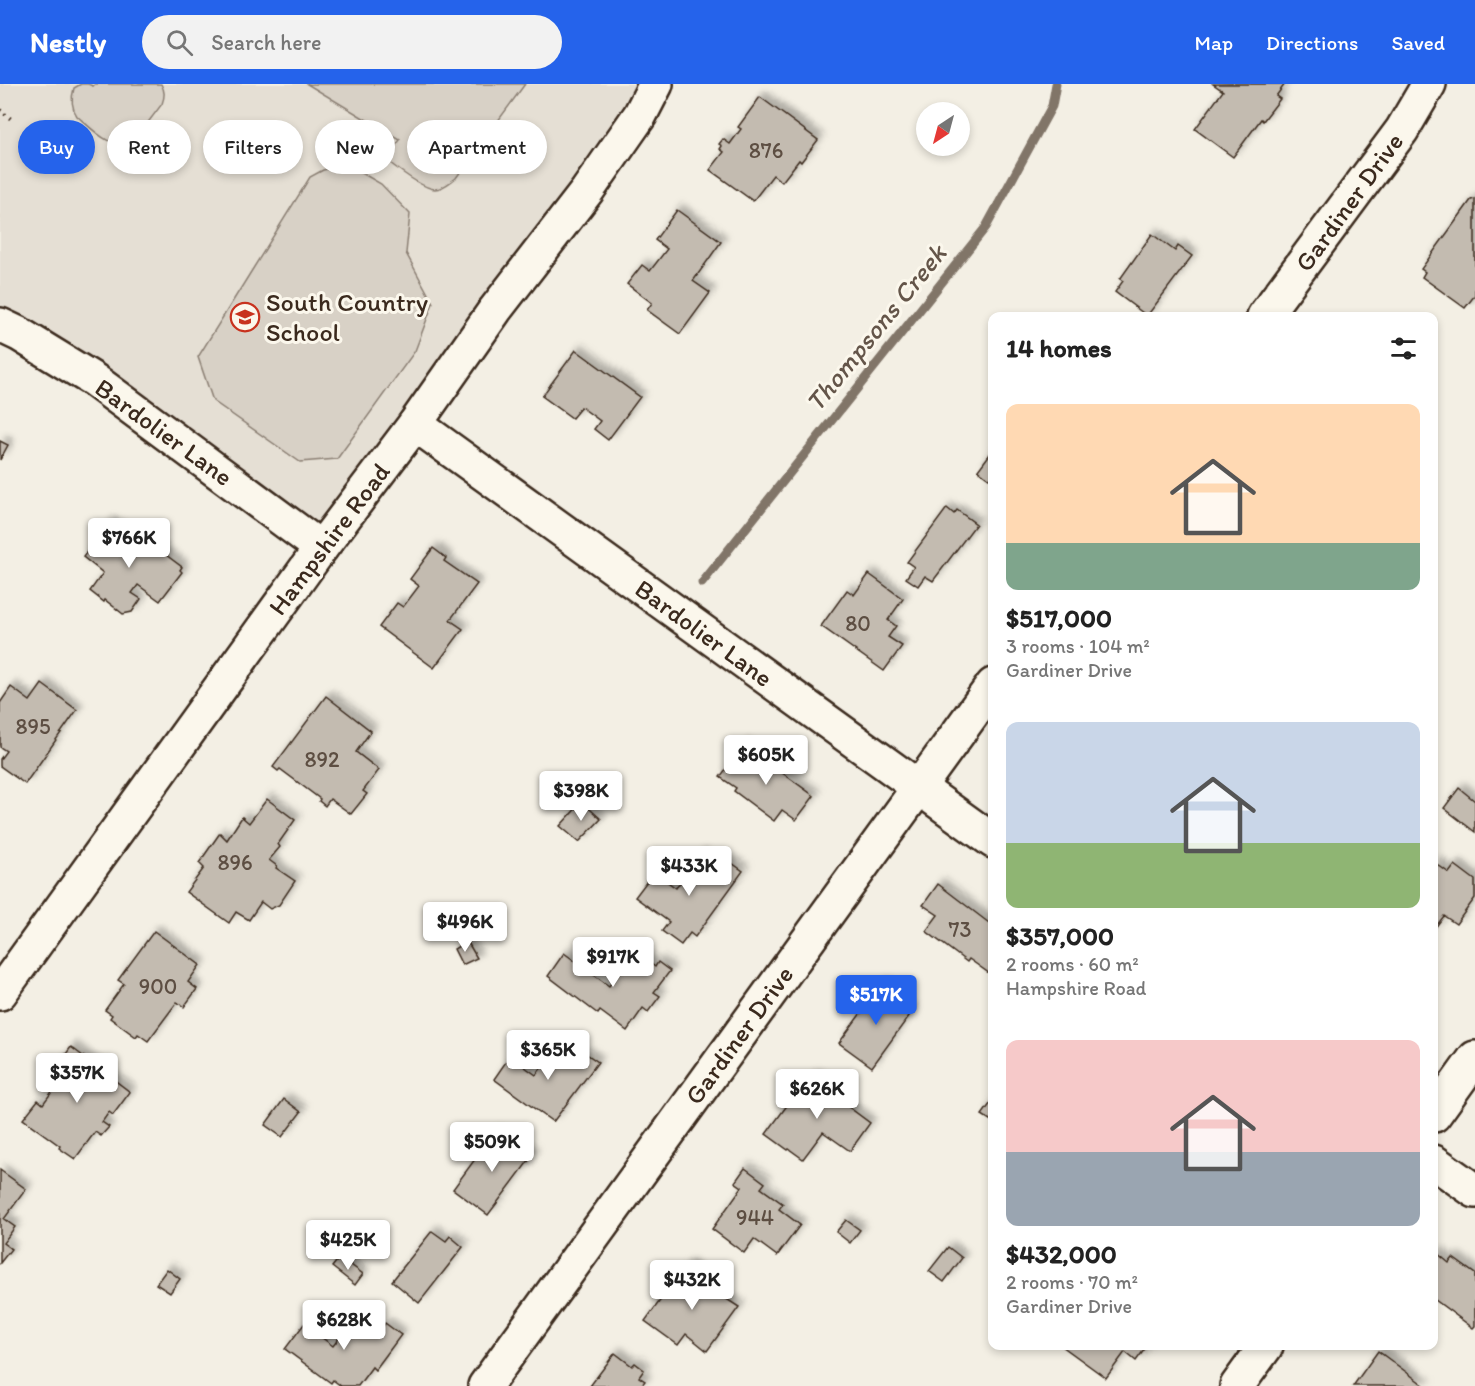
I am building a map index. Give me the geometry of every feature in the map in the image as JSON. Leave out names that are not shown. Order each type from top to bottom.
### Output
[{"type":"street","name":"Hampshire Road","points":[[0,993],[321,548],[415,424],[495,310],[587,191],[640,115],[656,84]]},
{"type":"street","name":"Gardiner Drive","points":[[1267,312],[1402,130],[1429,84]]},
{"type":"street","name":"Bardolier Lane","points":[[0,324],[94,380],[321,548]]},
{"type":"street","name":"Bardolier Lane","points":[[415,424],[988,837]]},
{"type":"street","name":"Gardiner Drive","points":[[485,1386],[988,692]]},
{"type":"street","points":[[1438,1109],[1475,1058]]},
{"type":"street","points":[[1438,1165],[1475,1191]]},
{"type":"street","points":[[1236,1386],[1263,1350]]},
{"type":"path","points":[[0,110],[11,118]]},
{"type":"shaded area","name":"South Country School","points":[[0,84],[656,84],[321,548],[0,325]]},
{"type":"shaded area","points":[[81,84],[93,86],[95,84],[161,84],[164,98],[150,120],[107,120],[107,140],[95,132],[95,120],[81,120],[75,113],[72,95],[74,88]]},
{"type":"shaded area","points":[[307,84],[525,84],[499,120],[407,120],[407,174],[459,174],[444,187],[438,189],[417,182],[395,167],[395,146],[400,140],[395,137],[395,120],[367,120]]},
{"type":"shaded area","points":[[316,174],[364,174],[381,184],[410,214],[406,253],[433,303],[415,351],[337,459],[300,462],[213,401],[198,357],[310,177]]},
{"type":"building","points":[[1213,84],[1285,84],[1276,96],[1280,99],[1263,121],[1261,119],[1233,157],[1195,129],[1223,91]]},
{"type":"building","points":[[760,97],[818,140],[782,182],[773,175],[753,201],[710,170],[724,152],[720,149],[722,146],[719,144],[723,139],[730,144],[741,129],[738,127]]},
{"type":"building","points":[[1475,199],[1475,295],[1465,308],[1422,277],[1425,272],[1421,269],[1471,200]]},
{"type":"building","points":[[677,210],[721,242],[693,281],[710,293],[680,334],[647,310],[652,303],[627,284],[642,265],[650,271],[667,249],[655,240]]},
{"type":"building","points":[[1152,234],[1175,251],[1178,246],[1192,256],[1150,312],[1142,312],[1115,292],[1123,281],[1120,279]]},
{"type":"building","points":[[576,350],[640,397],[608,440],[594,429],[600,421],[581,407],[572,418],[542,396]]},
{"type":"building","points":[[0,441],[8,445],[0,460]]},
{"type":"building","points":[[988,457],[988,477],[978,470]]},
{"type":"building","points":[[947,508],[954,514],[957,510],[976,524],[933,581],[925,576],[918,586],[906,578],[914,567],[907,562]]},
{"type":"building","points":[[109,522],[131,538],[134,535],[156,552],[158,549],[182,567],[180,570],[182,572],[160,601],[138,585],[132,593],[141,599],[132,612],[123,614],[90,591],[103,573],[83,557]]},
{"type":"building","points":[[433,548],[446,558],[444,561],[477,584],[450,620],[463,629],[434,668],[379,627],[397,603],[403,607],[419,586],[410,579]]},
{"type":"building","points":[[869,574],[903,599],[888,620],[896,626],[888,637],[902,646],[884,671],[821,626],[847,590],[854,595]]},
{"type":"building","points":[[42,684],[77,710],[25,784],[0,766],[0,759],[6,751],[0,747],[0,703],[11,687],[30,701]]},
{"type":"building","points":[[326,696],[371,731],[356,752],[379,770],[363,791],[367,794],[351,814],[330,799],[325,806],[319,801],[320,799],[280,769],[278,771],[273,767]]},
{"type":"building","points":[[744,745],[814,796],[796,820],[782,810],[774,821],[734,791],[736,788],[720,777]]},
{"type":"building","points":[[1459,788],[1475,801],[1475,832],[1444,808]]},
{"type":"building","points":[[267,799],[295,820],[278,844],[280,847],[269,860],[277,866],[276,868],[295,881],[279,905],[270,909],[261,902],[249,920],[236,912],[229,923],[186,892],[204,868],[199,863],[220,833],[227,840],[242,817],[249,823]]},
{"type":"building","points":[[582,802],[601,819],[579,842],[560,826]]},
{"type":"building","points":[[700,855],[722,871],[729,861],[743,871],[695,937],[690,933],[681,945],[662,931],[669,922],[635,897],[654,872],[676,888]]},
{"type":"building","points":[[1438,865],[1449,873],[1455,865],[1475,880],[1475,898],[1456,924],[1444,916],[1438,924]]},
{"type":"building","points":[[938,884],[988,922],[988,972],[969,959],[967,962],[926,931],[938,915],[923,905]]},
{"type":"building","points":[[154,931],[200,965],[188,982],[197,989],[184,1007],[177,1002],[148,1041],[138,1034],[136,1037],[110,1018],[112,1015],[105,1010],[124,984],[118,980]]},
{"type":"building","points":[[467,941],[477,958],[462,965],[454,949]]},
{"type":"building","points":[[635,951],[655,967],[658,962],[670,971],[654,992],[660,996],[648,1012],[643,1008],[627,1031],[600,1011],[598,1014],[548,976],[564,953],[609,986]]},
{"type":"building","points":[[883,983],[894,992],[891,996],[912,1012],[872,1067],[839,1043]]},
{"type":"building","points":[[560,1043],[581,1058],[585,1053],[598,1062],[553,1122],[494,1079],[510,1056],[536,1075]]},
{"type":"building","points":[[71,1047],[130,1092],[113,1115],[109,1112],[102,1122],[109,1127],[101,1136],[95,1132],[75,1159],[23,1119],[38,1100],[43,1104],[57,1085],[48,1079]]},
{"type":"building","points":[[813,1075],[827,1086],[824,1090],[833,1096],[838,1090],[846,1097],[842,1102],[870,1123],[850,1151],[823,1132],[803,1159],[766,1134],[805,1081],[807,1083]]},
{"type":"building","points":[[284,1099],[301,1112],[282,1137],[265,1125]]},
{"type":"building","points":[[988,1107],[988,1119],[982,1115]]},
{"type":"building","points":[[495,1132],[515,1147],[518,1144],[533,1155],[488,1215],[453,1189]]},
{"type":"building","points":[[745,1168],[765,1183],[761,1188],[783,1204],[779,1209],[800,1225],[777,1256],[754,1239],[744,1253],[712,1229],[742,1187],[735,1182]]},
{"type":"building","points":[[0,1170],[26,1189],[4,1219],[15,1227],[3,1243],[11,1249],[0,1263]]},
{"type":"building","points":[[846,1220],[860,1230],[850,1243],[836,1232]]},
{"type":"building","points":[[432,1231],[446,1241],[450,1236],[463,1247],[419,1303],[392,1281]]},
{"type":"building","points":[[948,1247],[962,1258],[944,1282],[929,1271]]},
{"type":"building","points":[[1438,1254],[1449,1263],[1453,1258],[1475,1274],[1475,1326],[1473,1328],[1438,1302]]},
{"type":"building","points":[[340,1257],[363,1274],[355,1285],[332,1267]]},
{"type":"building","points":[[687,1264],[710,1284],[708,1287],[739,1307],[707,1351],[686,1334],[678,1345],[645,1321]]},
{"type":"building","points":[[167,1269],[180,1279],[170,1293],[156,1284]]},
{"type":"building","points":[[345,1315],[352,1320],[356,1315],[379,1333],[385,1323],[401,1335],[375,1370],[372,1367],[358,1386],[341,1386],[333,1380],[331,1383],[285,1349],[304,1324],[333,1346],[346,1329],[339,1323]]},
{"type":"building","points":[[1068,1350],[1144,1350],[1136,1361],[1125,1352],[1106,1378]]},
{"type":"building","points":[[1378,1351],[1425,1386],[1353,1386]]},
{"type":"building","points":[[615,1353],[632,1366],[635,1363],[644,1370],[639,1377],[645,1381],[641,1386],[590,1386]]},
{"type":"waterway","name":"Thompsons Creek","points":[[702,583],[986,227],[1052,106],[1056,84]]},
{"type":"place","name":"South Country School","points":[[245,317]]}]
